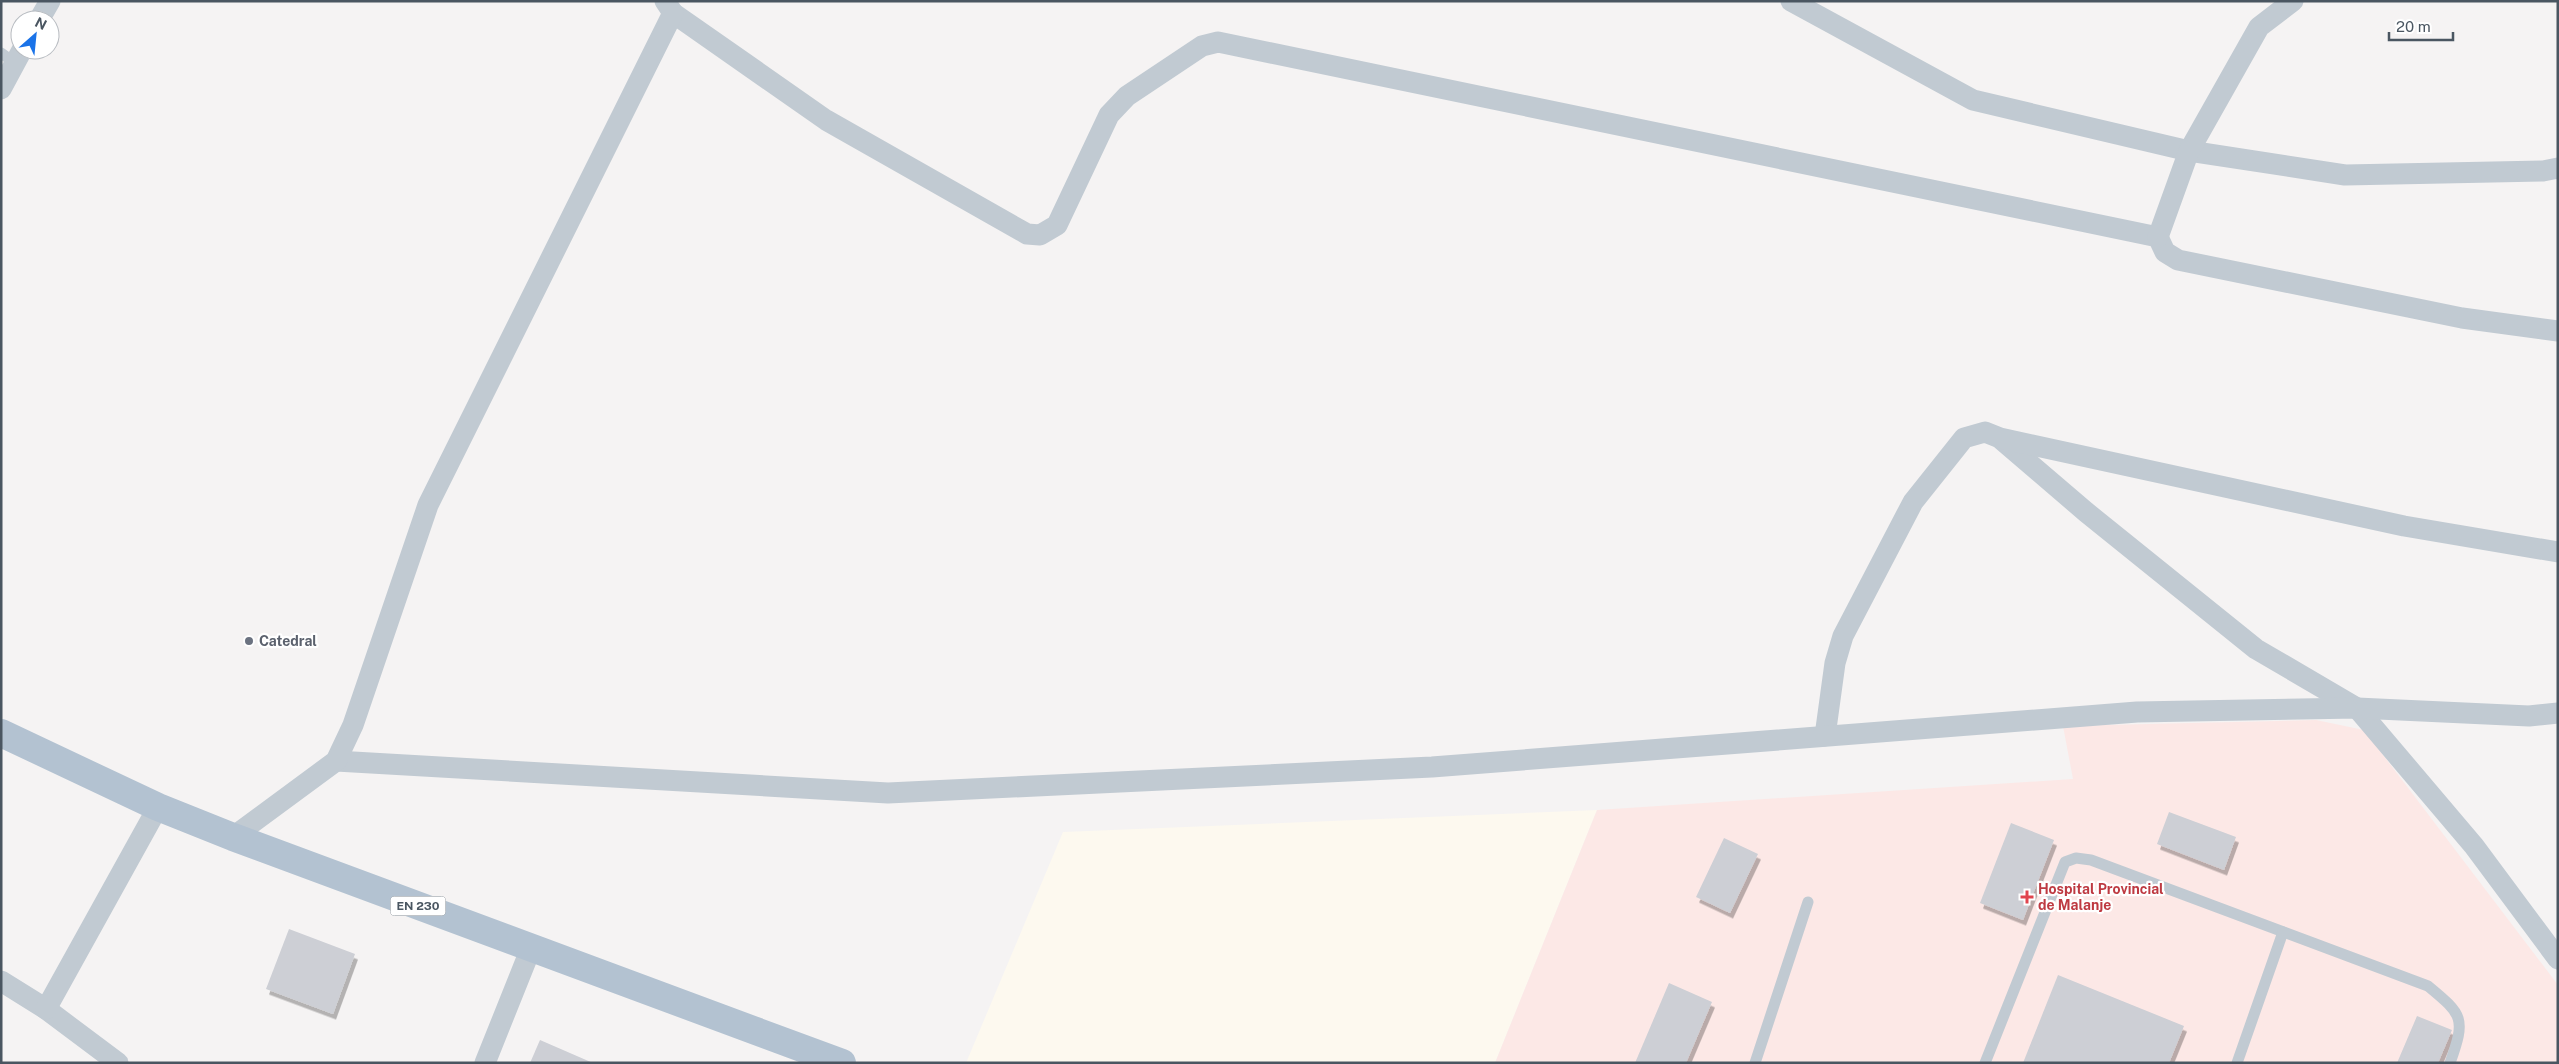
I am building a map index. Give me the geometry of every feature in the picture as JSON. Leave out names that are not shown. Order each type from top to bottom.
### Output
[{"type":"main road","name":"EN 230","points":[[1,733],[158,807],[233,837],[842,1063]]},
{"type":"street","points":[[1791,1],[1973,100],[2188,151],[2345,175],[2543,171],[2558,168]]},
{"type":"street","points":[[2293,1],[2259,27],[2188,151],[2158,237],[2165,252],[2178,260],[2462,318],[2558,331]]},
{"type":"street","points":[[233,837],[336,761],[352,725],[428,505],[669,7],[826,120],[1027,234],[1040,235],[1057,225],[1110,115],[1127,96],[1202,46],[1218,42],[2158,237]]},
{"type":"street","points":[[1,89],[11,60]]},
{"type":"street","points":[[1824,736],[1835,662],[1843,636],[1913,502],[1964,438],[1985,432],[2000,438],[2404,526],[2558,552]]},
{"type":"street","points":[[2000,438],[2086,512],[2256,649],[2357,708],[2474,846],[2558,959]]},
{"type":"street","points":[[336,761],[888,793],[1432,767],[2137,712],[2357,708],[2529,716],[2558,713]]},
{"type":"street","points":[[46,1010],[158,807]]},
{"type":"street","points":[[485,1063],[531,948]]},
{"type":"street","points":[[1,981],[46,1010],[118,1063]]},
{"type":"lane","points":[[1985,1063],[2065,862],[2076,858],[2091,860],[2428,986],[2452,1006],[2460,1019],[2458,1040],[2450,1063]]},
{"type":"lane","points":[[1755,1063],[1808,902]]},
{"type":"lane","points":[[2237,1063],[2284,932]]},
{"type":"shaded area","name":"Hospital Provincial de Malanje","points":[[2316,720],[2364,730],[2558,985],[2558,1063],[1495,1063],[1597,810],[2073,779],[2063,726]]},
{"type":"shaded area","points":[[1597,810],[1495,1063],[966,1063],[1063,832]]},
{"type":"building","points":[[2169,812],[2236,837],[2224,870],[2157,844]]},
{"type":"building","points":[[2011,823],[2054,840],[2023,920],[1980,903]]},
{"type":"building","points":[[1724,838],[1758,854],[1730,913],[1696,897]]},
{"type":"building","points":[[289,929],[355,954],[333,1014],[266,989]]},
{"type":"building","points":[[2058,975],[2184,1026],[2169,1063],[2023,1063]]},
{"type":"building","points":[[1669,983],[1712,1002],[1686,1063],[1635,1063]]},
{"type":"building","points":[[2417,1016],[2452,1030],[2438,1063],[2397,1063]]},
{"type":"building","points":[[540,1040],[593,1063],[530,1063]]},
{"type":"place","name":"Catedral","points":[[249,641]]},
{"type":"place","name":"Hospital Provincial de Malanje","points":[[2027,897]]}]
